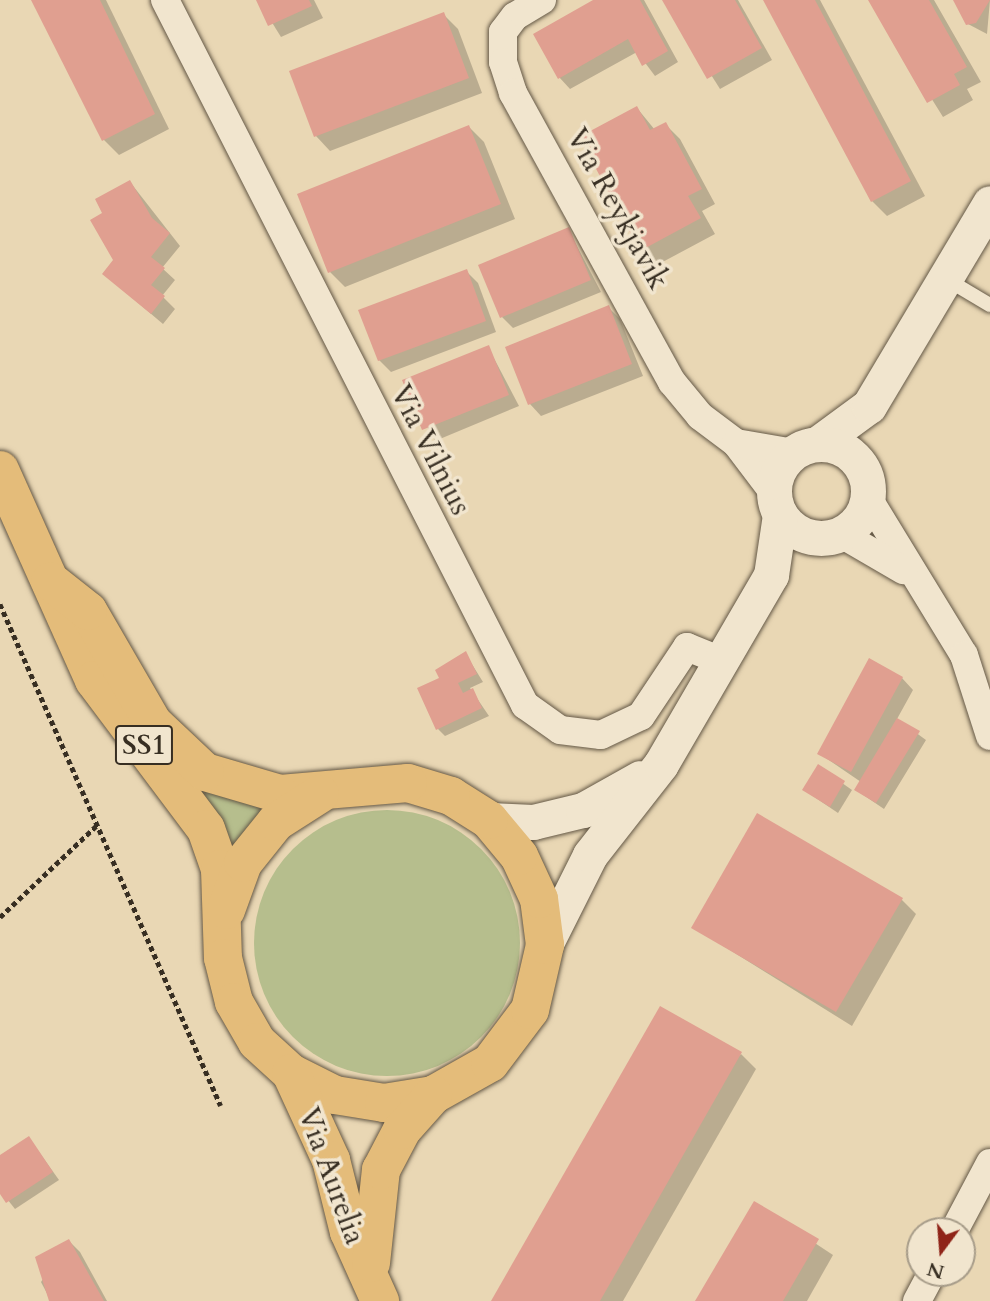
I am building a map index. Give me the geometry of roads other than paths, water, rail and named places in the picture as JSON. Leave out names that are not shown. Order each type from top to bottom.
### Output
[{"type":"main road","name":"Via Aurelia","points":[[0,470],[94,680],[206,829],[225,912],[223,958],[234,1002],[257,1042],[291,1073],[335,1095],[384,1103],[433,1095],[482,1069],[513,1038],[530,1010],[545,946],[539,899],[519,856],[489,820],[451,796],[408,783],[363,782],[320,794],[276,822],[243,863],[225,912]]},
{"type":"main road","name":"Via Aurelia","points":[[50,581],[88,611],[139,704],[192,763],[251,790],[320,794]]},
{"type":"main road","name":"Via Aurelia","points":[[291,1073],[331,1160],[349,1232],[376,1290]]},
{"type":"main road","name":"Via Aurelia","points":[[376,1290],[372,1208],[381,1170],[402,1130],[433,1095]]},
{"type":"street","name":"Via Vilnius","points":[[165,0],[525,705],[559,730],[601,735],[641,716],[687,647],[721,661]]},
{"type":"street","name":"Via Reykjavik","points":[[542,0],[514,16],[503,32],[503,62],[513,93],[672,382],[700,416],[736,443],[777,504]]},
{"type":"street","points":[[990,203],[948,280],[869,406],[859,463],[868,498],[929,593],[964,655],[990,736]]},
{"type":"street","points":[[545,946],[590,855],[661,764],[771,575],[779,470],[869,406]]},
{"type":"street","name":"Via Reykjavik","points":[[736,443],[805,449]]},
{"type":"street","points":[[805,449],[840,449],[859,463]]},
{"type":"street","points":[[771,575],[859,518],[868,498]]},
{"type":"street","points":[[777,504],[798,532],[832,536],[888,557],[929,593]]},
{"type":"street","points":[[489,820],[533,821],[583,810],[661,764]]},
{"type":"street","points":[[961,1217],[990,1163]]},
{"type":"lane","points":[[948,280],[990,305]]}]
